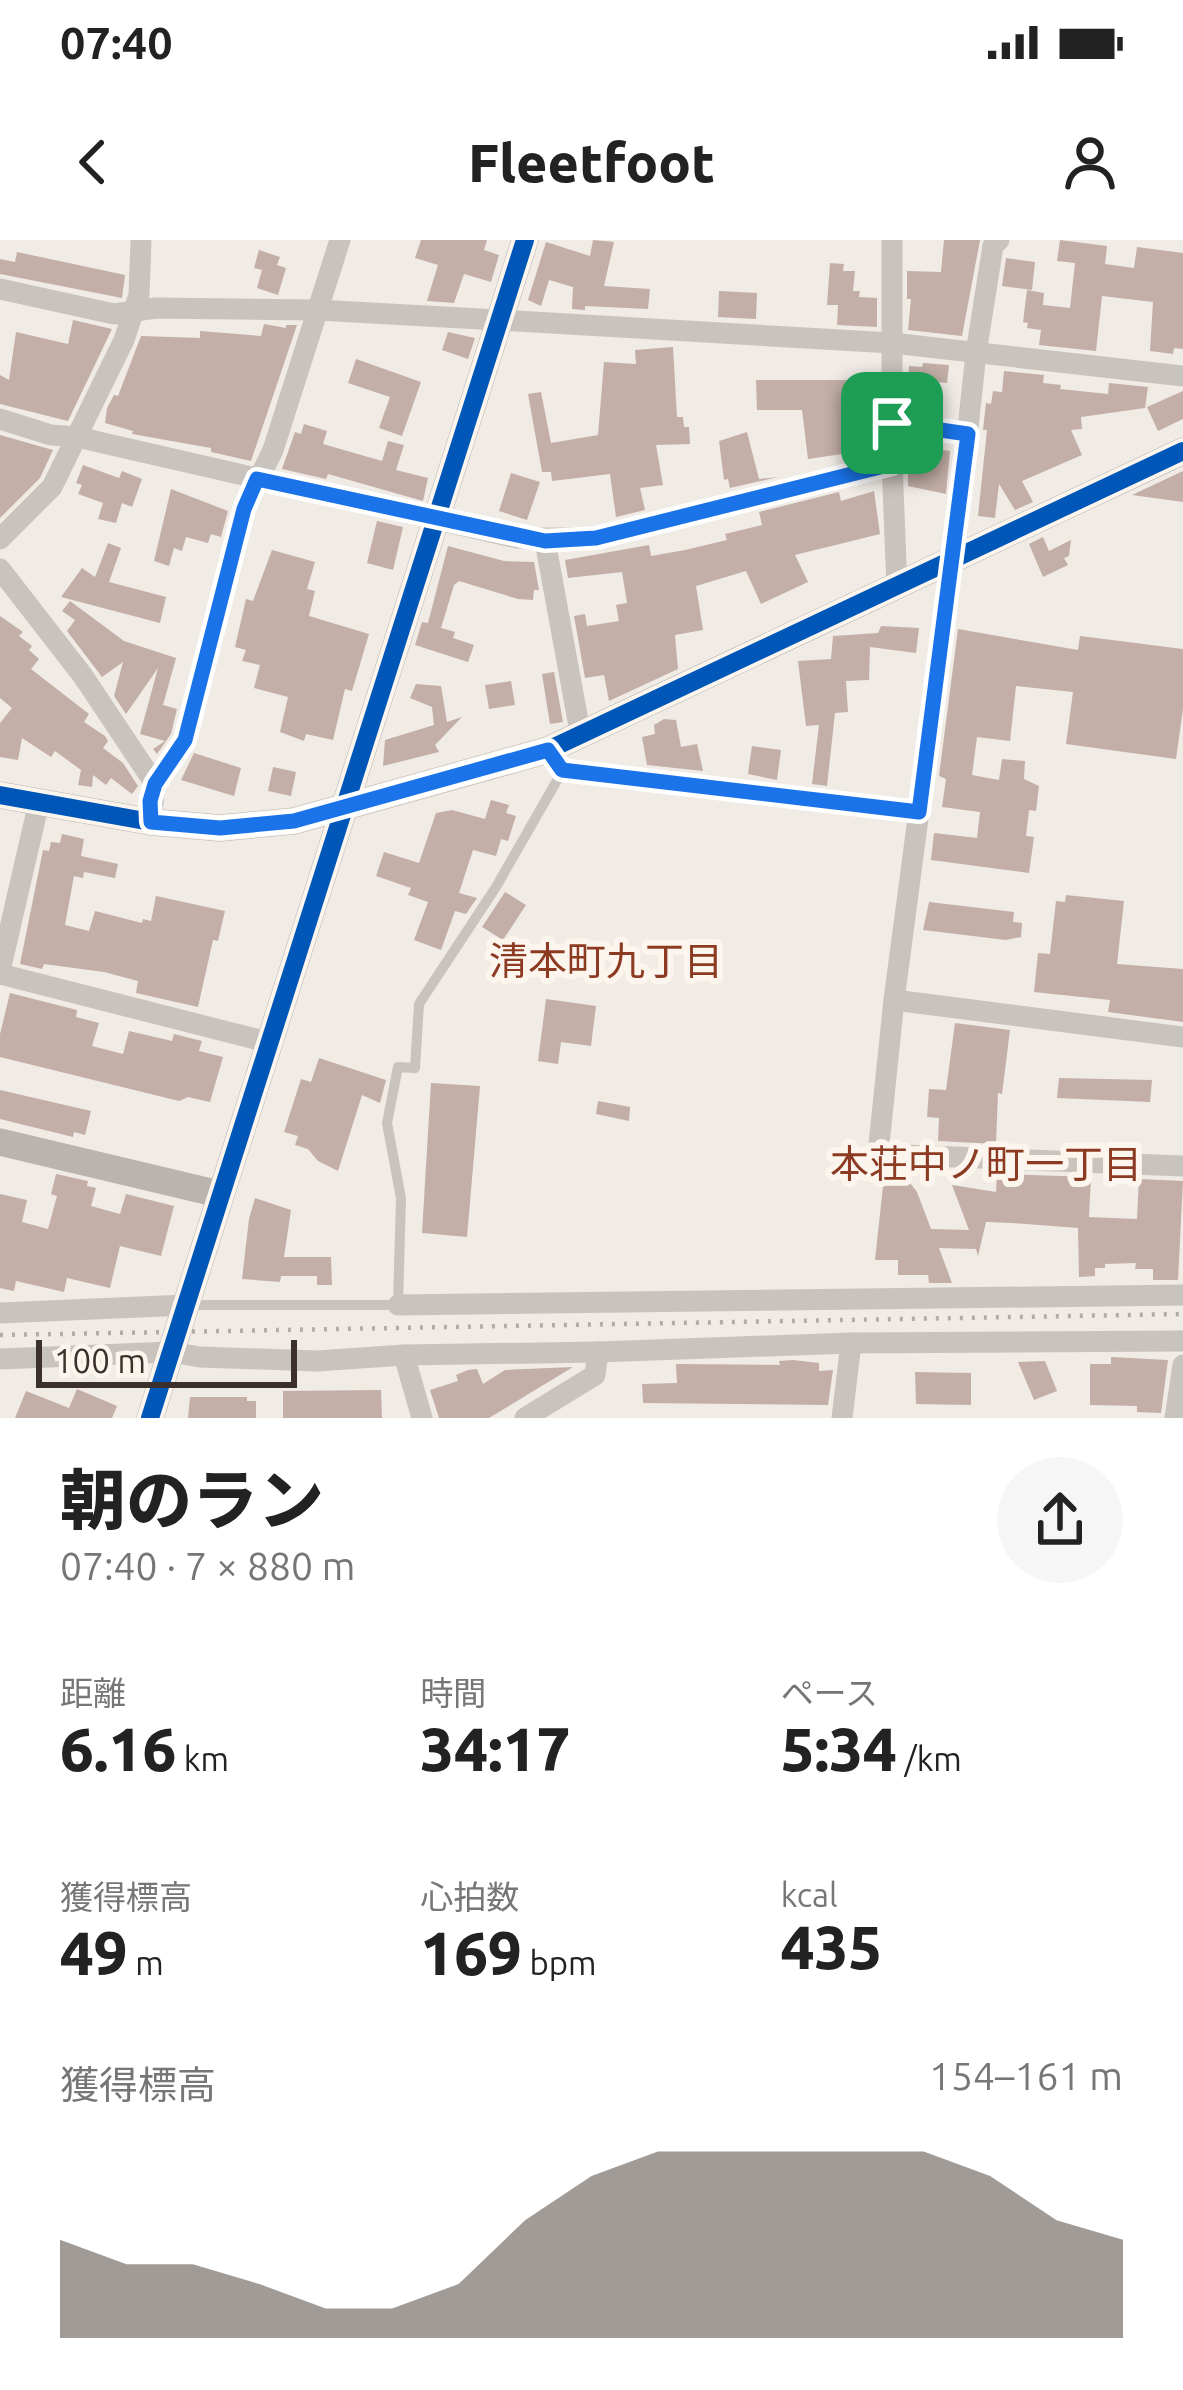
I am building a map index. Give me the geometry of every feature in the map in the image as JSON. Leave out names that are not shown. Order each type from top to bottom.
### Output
[{"type":"street","points":[[0,539],[52,487],[76,437],[135,311],[142,240]]},
{"type":"street","points":[[151,822],[155,784],[185,740],[244,509],[273,450],[340,240]]},
{"type":"street","points":[[150,1418],[525,240]]},
{"type":"street","points":[[892,240],[897,588]]},
{"type":"street","points":[[999,240],[993,246],[976,353],[878,1154],[1183,1166]]},
{"type":"street","points":[[0,289],[114,314],[317,310],[498,320],[892,344],[1183,376]]},
{"type":"street","points":[[0,419],[51,435],[545,541],[596,538],[892,464]]},
{"type":"street","points":[[892,423],[968,434]]},
{"type":"street","points":[[555,760],[581,737],[1183,451]]},
{"type":"street","points":[[545,541],[581,737]]},
{"type":"street","points":[[0,569],[83,676],[155,784]]},
{"type":"street","points":[[0,795],[151,822],[220,828],[294,821],[555,760],[919,812]]},
{"type":"street","points":[[39,802],[0,973],[267,1042]]},
{"type":"street","points":[[894,1000],[1183,1037]]},
{"type":"street","points":[[0,1142],[219,1195]]},
{"type":"street","points":[[398,1305],[1183,1294]]},
{"type":"street","points":[[0,1313],[186,1305]]},
{"type":"street","points":[[0,1359],[171,1352],[200,1358],[317,1361],[850,1343],[1183,1341]]},
{"type":"street","points":[[842,1418],[850,1343]]},
{"type":"street","points":[[525,1418],[595,1376],[598,1352]]},
{"type":"street","points":[[404,1355],[422,1418]]},
{"type":"street","points":[[1175,1418],[1183,1365]]},
{"type":"lane","points":[[186,1305],[398,1305],[401,1198],[387,1123],[398,1067],[415,1068],[419,1004],[496,887],[555,760]]},
{"type":"building","points":[[421,240],[487,240],[484,250],[499,255],[491,282],[464,274],[454,303],[427,301],[438,265],[415,258]]},
{"type":"building","points":[[593,240],[614,242],[604,286],[650,289],[648,309],[572,309],[573,287],[549,280],[541,306],[528,300],[546,242],[590,256]]},
{"type":"building","points":[[944,240],[980,240],[962,336],[908,330],[907,271],[941,272]]},
{"type":"building","points":[[1060,240],[1107,246],[1105,264],[1134,268],[1137,247],[1183,253],[1183,349],[1174,348],[1173,354],[1150,351],[1153,302],[1102,296],[1096,351],[1039,345],[1041,330],[1027,328],[1028,323],[1023,322],[1027,290],[1044,293],[1043,305],[1070,308],[1075,263],[1057,261]]},
{"type":"building","points":[[259,250],[280,257],[277,265],[286,268],[278,295],[257,288],[262,270],[254,268]]},
{"type":"building","points":[[17,252],[125,275],[122,298],[0,274],[0,259],[15,262]]},
{"type":"building","points":[[1006,258],[1035,262],[1032,290],[1002,286]]},
{"type":"building","points":[[830,263],[844,264],[843,271],[855,271],[853,291],[860,291],[859,297],[877,298],[877,327],[837,325],[838,305],[827,305]]},
{"type":"building","points":[[719,291],[757,293],[756,319],[718,317]]},
{"type":"building","points":[[73,320],[112,329],[68,421],[0,404],[0,375],[9,380],[16,332],[68,344]]},
{"type":"building","points":[[264,324],[297,325],[251,461],[211,452],[211,448],[132,434],[105,423],[107,408],[114,395],[118,396],[141,336],[200,338],[200,331],[261,336]]},
{"type":"building","points":[[448,332],[475,338],[468,359],[442,350]]},
{"type":"building","points":[[673,347],[677,417],[683,417],[684,427],[689,427],[690,444],[656,445],[663,485],[640,488],[645,510],[616,517],[610,474],[552,481],[551,472],[542,472],[528,394],[541,392],[551,443],[598,435],[604,362],[636,364],[635,350]]},
{"type":"building","points":[[356,359],[421,382],[402,436],[379,428],[390,397],[348,383]]},
{"type":"building","points":[[923,363],[949,365],[947,383],[908,379],[909,366],[922,367]]},
{"type":"building","points":[[1004,371],[1044,375],[1043,383],[1061,385],[1060,389],[1108,394],[1109,383],[1148,387],[1145,408],[1081,417],[1082,429],[1071,430],[1082,455],[1022,481],[1033,502],[1015,510],[999,484],[995,518],[978,516],[986,403],[991,404],[993,391],[1002,392]]},
{"type":"building","points":[[756,380],[854,380],[855,422],[872,420],[876,449],[808,459],[802,410],[757,410]]},
{"type":"building","points":[[1183,391],[1183,419],[1158,431],[1147,407]]},
{"type":"building","points":[[304,424],[327,431],[323,444],[382,461],[388,441],[404,445],[396,470],[428,478],[423,501],[328,474],[326,479],[282,469],[295,432],[301,434]]},
{"type":"building","points":[[747,432],[759,479],[778,477],[730,488],[728,479],[724,480],[719,441]]},
{"type":"building","points":[[0,435],[53,450],[40,478],[0,518]]},
{"type":"building","points":[[908,445],[950,451],[946,494],[908,486]]},
{"type":"building","points":[[83,465],[119,478],[122,471],[142,479],[132,507],[122,503],[116,523],[98,519],[103,503],[78,494],[82,485],[76,483]]},
{"type":"building","points":[[1183,471],[1183,502],[1132,495]]},
{"type":"building","points":[[511,473],[540,482],[527,520],[499,511]]},
{"type":"building","points":[[171,489],[228,511],[221,537],[211,534],[208,543],[186,537],[182,551],[174,548],[169,566],[154,561]]},
{"type":"building","points":[[874,491],[880,534],[795,555],[808,582],[761,604],[746,571],[696,586],[703,630],[675,635],[678,669],[609,701],[604,675],[585,678],[574,616],[585,614],[587,626],[619,621],[616,605],[627,603],[622,572],[568,578],[565,560],[649,545],[651,556],[685,550],[762,525],[759,512],[839,492],[841,501]]},
{"type":"building","points":[[377,521],[403,527],[393,570],[367,563]]},
{"type":"building","points":[[1043,537],[1049,551],[1071,540],[1069,556],[1064,558],[1068,565],[1043,577],[1029,544]]},
{"type":"building","points":[[108,543],[121,548],[109,582],[166,597],[160,623],[61,597],[82,568],[95,577]]},
{"type":"building","points":[[448,546],[504,561],[534,562],[539,590],[534,590],[533,600],[459,581],[454,585],[441,628],[474,645],[468,662],[415,645],[422,622],[428,623]]},
{"type":"building","points":[[272,550],[315,562],[307,589],[315,591],[309,616],[369,634],[352,691],[345,689],[333,740],[306,734],[304,741],[280,732],[288,697],[254,688],[260,665],[242,661],[246,650],[235,647],[246,599],[253,601]]},
{"type":"building","points":[[70,601],[124,641],[176,658],[163,705],[177,709],[171,734],[157,754],[153,749],[165,741],[140,734],[158,668],[126,714],[114,696],[123,662],[102,677],[67,631],[75,620],[62,611]]},
{"type":"building","points":[[0,616],[23,632],[19,636],[32,646],[29,650],[39,659],[31,669],[89,714],[84,722],[105,736],[108,741],[103,748],[123,763],[138,786],[132,794],[111,778],[106,785],[93,775],[92,787],[78,785],[81,770],[55,751],[51,757],[22,738],[18,760],[0,757],[0,723],[12,708],[0,698]]},
{"type":"building","points":[[881,626],[919,628],[916,653],[870,647],[869,680],[846,681],[848,712],[835,713],[827,786],[812,784],[819,725],[806,726],[798,661],[831,659],[833,636],[878,633]]},
{"type":"building","points":[[958,629],[1078,650],[1080,636],[1183,649],[1183,709],[1176,759],[1066,744],[1073,692],[1016,686],[1010,741],[977,737],[972,775],[999,780],[1002,759],[1025,761],[1024,779],[1039,786],[1036,811],[1029,810],[1026,836],[1034,837],[1029,873],[931,860],[934,833],[977,838],[980,812],[942,807],[946,779],[939,776]]},
{"type":"building","points":[[554,672],[563,722],[550,724],[542,674]]},
{"type":"building","points":[[511,681],[515,705],[489,709],[485,685]]},
{"type":"building","points":[[416,684],[441,686],[447,722],[462,717],[435,745],[439,752],[383,766],[385,740],[434,725],[432,707],[410,698]]},
{"type":"building","points":[[664,719],[676,720],[681,747],[697,744],[703,771],[647,765],[642,737],[655,734],[654,725]]},
{"type":"building","points":[[752,746],[781,750],[777,780],[748,774]]},
{"type":"building","points":[[194,753],[241,768],[234,796],[181,780]]},
{"type":"building","points":[[273,767],[296,772],[291,796],[268,791]]},
{"type":"building","points":[[491,800],[509,805],[506,813],[516,816],[508,841],[501,839],[496,856],[473,850],[459,893],[477,898],[466,914],[455,911],[441,950],[414,940],[428,902],[408,895],[411,888],[376,876],[384,852],[419,863],[436,813],[452,810],[485,819]]},
{"type":"building","points":[[62,834],[84,839],[81,856],[118,864],[115,878],[84,872],[83,878],[74,876],[65,925],[89,931],[95,911],[151,921],[156,896],[225,911],[218,941],[213,940],[198,1007],[136,993],[138,981],[104,972],[20,964],[43,850],[49,851],[51,842],[60,843]]},
{"type":"building","points":[[505,892],[526,905],[503,940],[482,927]]},
{"type":"building","points":[[1066,895],[1124,901],[1117,964],[1183,969],[1183,1022],[1108,1012],[1110,1000],[1034,992],[1038,953],[1050,954],[1056,901],[1065,902]]},
{"type":"building","points":[[929,902],[1014,912],[1013,922],[1022,923],[1021,937],[1006,940],[923,930]]},
{"type":"building","points":[[10,993],[77,1010],[76,1017],[99,1023],[92,1046],[123,1054],[129,1031],[172,1041],[174,1034],[202,1041],[199,1051],[223,1057],[210,1102],[188,1097],[179,1101],[0,1057]]},
{"type":"building","points":[[546,999],[596,1006],[591,1046],[561,1042],[558,1064],[538,1061]]},
{"type":"building","points":[[955,1023],[1010,1030],[1002,1094],[998,1093],[996,1144],[938,1141],[939,1118],[927,1117],[929,1089],[946,1090]]},
{"type":"building","points":[[319,1058],[386,1080],[380,1103],[362,1095],[338,1171],[295,1145],[298,1136],[284,1132],[301,1079],[311,1082]]},
{"type":"building","points":[[1059,1078],[1152,1080],[1150,1102],[1057,1098]]},
{"type":"building","points":[[431,1083],[480,1086],[467,1237],[422,1233]]},
{"type":"building","points":[[0,1090],[91,1111],[85,1135],[74,1132],[73,1137],[0,1119]]},
{"type":"building","points":[[598,1101],[630,1107],[629,1121],[596,1114]]},
{"type":"building","points":[[56,1174],[88,1181],[87,1186],[96,1188],[91,1206],[120,1214],[126,1194],[174,1206],[161,1256],[120,1246],[110,1288],[67,1278],[64,1292],[16,1281],[14,1291],[0,1288],[0,1194],[27,1200],[22,1222],[48,1229],[57,1196],[51,1194]]},
{"type":"building","points":[[997,1174],[1091,1177],[1089,1217],[1137,1219],[1139,1179],[1183,1181],[1178,1280],[1153,1280],[1153,1269],[1135,1269],[1136,1263],[1105,1264],[1105,1268],[1095,1268],[1095,1276],[1079,1277],[1078,1228],[1012,1223],[986,1222],[978,1256],[976,1249],[939,1248],[952,1283],[929,1283],[928,1275],[898,1275],[898,1260],[875,1260],[884,1177],[907,1179],[931,1229],[969,1230],[952,1185],[996,1192]]},
{"type":"building","points":[[255,1198],[291,1210],[284,1257],[331,1257],[332,1285],[317,1285],[317,1276],[281,1276],[280,1282],[242,1279]]},
{"type":"building","points":[[1111,1357],[1168,1360],[1161,1413],[1137,1412],[1137,1406],[1090,1405],[1090,1364],[1111,1364]]},
{"type":"building","points":[[779,1361],[819,1363],[819,1371],[833,1370],[828,1405],[643,1403],[642,1384],[677,1383],[676,1364],[780,1365]]},
{"type":"building","points":[[1045,1361],[1057,1391],[1034,1400],[1018,1362]]},
{"type":"building","points":[[573,1367],[489,1418],[439,1418],[430,1390],[458,1381],[456,1375],[468,1370],[477,1369],[483,1384],[505,1370]]},
{"type":"building","points":[[915,1372],[971,1373],[971,1405],[916,1404]]},
{"type":"building","points":[[77,1389],[117,1406],[112,1418],[15,1418],[26,1391],[69,1408]]},
{"type":"building","points":[[381,1390],[382,1418],[283,1418],[283,1391]]},
{"type":"building","points":[[190,1397],[247,1397],[247,1401],[256,1401],[256,1418],[188,1418]]},
{"type":"railway","points":[[0,1335],[1183,1314]]},
{"type":"cycle path","points":[[150,1418],[525,240]]},
{"type":"cycle path","points":[[0,795],[151,822],[220,828],[294,821],[548,750],[1183,451]]},
{"type":"district","name":"清本町九丁目","points":[[606,960]]},
{"type":"district","name":"本荘中ノ町一丁目","points":[[986,1163]]},
{"type":"route","points":[[892,423],[968,434],[919,812],[562,770],[548,750],[294,821],[220,828],[151,822],[155,784],[185,740],[244,509],[257,479],[518,538],[596,538],[892,464],[892,423]]}]
